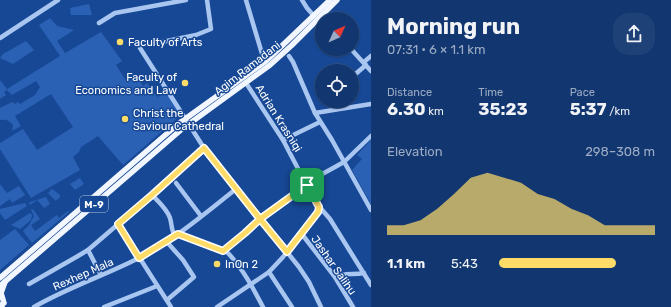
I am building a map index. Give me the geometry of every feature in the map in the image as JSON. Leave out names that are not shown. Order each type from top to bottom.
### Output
[{"type":"main road","name":"Agim Ramadani","points":[[322,12],[330,0]]},
{"type":"main road","name":"Agim Ramadani","points":[[324,12],[337,0]]},
{"type":"main road","name":"Agim Ramadani","points":[[0,276],[7,272],[187,121],[266,61],[315,20]]},
{"type":"main road","name":"Agim Ramadani","points":[[0,286],[187,121],[246,83],[287,54],[315,21]]},
{"type":"main road","points":[[2,305],[1,293],[6,280]]},
{"type":"main road","points":[[0,297],[2,305]]},
{"type":"street","points":[[0,38],[58,0]]},
{"type":"street","points":[[99,23],[115,14],[186,0]]},
{"type":"street","points":[[162,42],[196,35],[212,29],[207,0]]},
{"type":"street","points":[[246,0],[263,56],[266,61]]},
{"type":"street","points":[[302,0],[307,8],[315,15]]},
{"type":"street","points":[[140,48],[204,148],[287,252],[308,282],[321,307]]},
{"type":"street","points":[[287,54],[293,62],[315,114],[371,210]]},
{"type":"street","points":[[358,56],[371,71]]},
{"type":"street","points":[[359,70],[371,56]]},
{"type":"street","name":"Adrian Krasniqi","points":[[246,83],[283,140],[319,207],[330,219],[371,285]]},
{"type":"street","points":[[315,114],[371,104]]},
{"type":"street","points":[[283,140],[320,122]]},
{"type":"street","points":[[223,251],[260,219],[306,184],[344,162],[371,136]]},
{"type":"street","points":[[29,284],[88,250],[204,148]]},
{"type":"street","points":[[176,183],[201,216]]},
{"type":"street","name":"Rexhep Mala","points":[[34,307],[65,291],[139,258],[176,235],[236,189]]},
{"type":"street","points":[[152,195],[163,206],[169,216],[171,228],[176,235],[228,253],[234,259],[250,283],[263,307]]},
{"type":"street","points":[[216,307],[250,283],[269,272],[283,258],[300,233],[318,212],[319,207]]},
{"type":"street","points":[[118,224],[171,307]]},
{"type":"street","name":"Jashar Salihu","points":[[300,233],[335,277],[350,306]]},
{"type":"street","points":[[166,241],[183,260],[194,277],[167,300]]},
{"type":"street","points":[[88,250],[101,275]]},
{"type":"street","points":[[269,272],[292,307]]},
{"type":"street","points":[[335,277],[343,273],[350,275],[364,273]]},
{"type":"street","points":[[104,307],[157,286]]},
{"type":"shaded area","points":[[89,4],[92,15],[71,15],[70,8]]},
{"type":"shaded area","points":[[50,18],[57,26],[74,30],[57,41],[65,53],[101,32],[122,61],[116,65],[127,82],[137,76],[143,86],[147,83],[157,97],[166,92],[181,115],[123,165],[98,136],[81,147],[79,152],[73,157],[80,170],[31,198],[0,149],[0,143],[23,129],[37,150],[73,127],[51,94],[15,116],[21,126],[12,131],[13,125],[10,122],[0,120],[0,108],[12,102],[15,104],[18,102],[20,104],[35,95],[40,87],[36,81],[12,95],[7,90],[4,92],[6,95],[0,99],[0,80],[7,89],[60,56],[39,25]]},
{"type":"shaded area","points":[[26,41],[34,50],[13,64],[0,58],[3,54]]},
{"type":"shaded area","points":[[371,140],[371,204],[352,170],[362,159],[357,155]]},
{"type":"shaded area","points":[[80,178],[84,184],[75,190],[70,184]]},
{"type":"shaded area","points":[[0,184],[7,193],[19,186],[25,195],[12,203],[10,199],[0,206]]},
{"type":"shaded area","points":[[52,189],[60,195],[56,201],[48,193]]},
{"type":"shaded area","points":[[46,197],[50,204],[44,208],[37,200],[30,205],[29,203],[30,202]]},
{"type":"shaded area","points":[[25,203],[27,206],[5,220],[0,213],[0,209]]},
{"type":"shaded area","points":[[33,209],[40,219],[31,225],[35,231],[57,215],[59,218],[68,211],[69,212],[32,243],[23,231],[29,225],[34,216],[31,210]]},
{"type":"shaded area","points":[[30,213],[32,215],[31,220],[20,229],[11,225]]},
{"type":"shaded area","points":[[15,229],[29,245],[0,270],[0,240]]},
{"type":"place","name":"Faculty of Arts","points":[[120,42]]},
{"type":"place","name":"Faculty of Economics and Law","points":[[185,83]]},
{"type":"place","name":"Christ the Saviour Cathedral","points":[[125,119]]},
{"type":"place","name":"InOn 2","points":[[217,264]]},
{"type":"route","points":[[307,185],[260,219],[204,148],[118,224],[139,258],[178,234],[223,251],[260,219],[287,252],[300,233],[318,212],[319,207],[307,185]]}]
